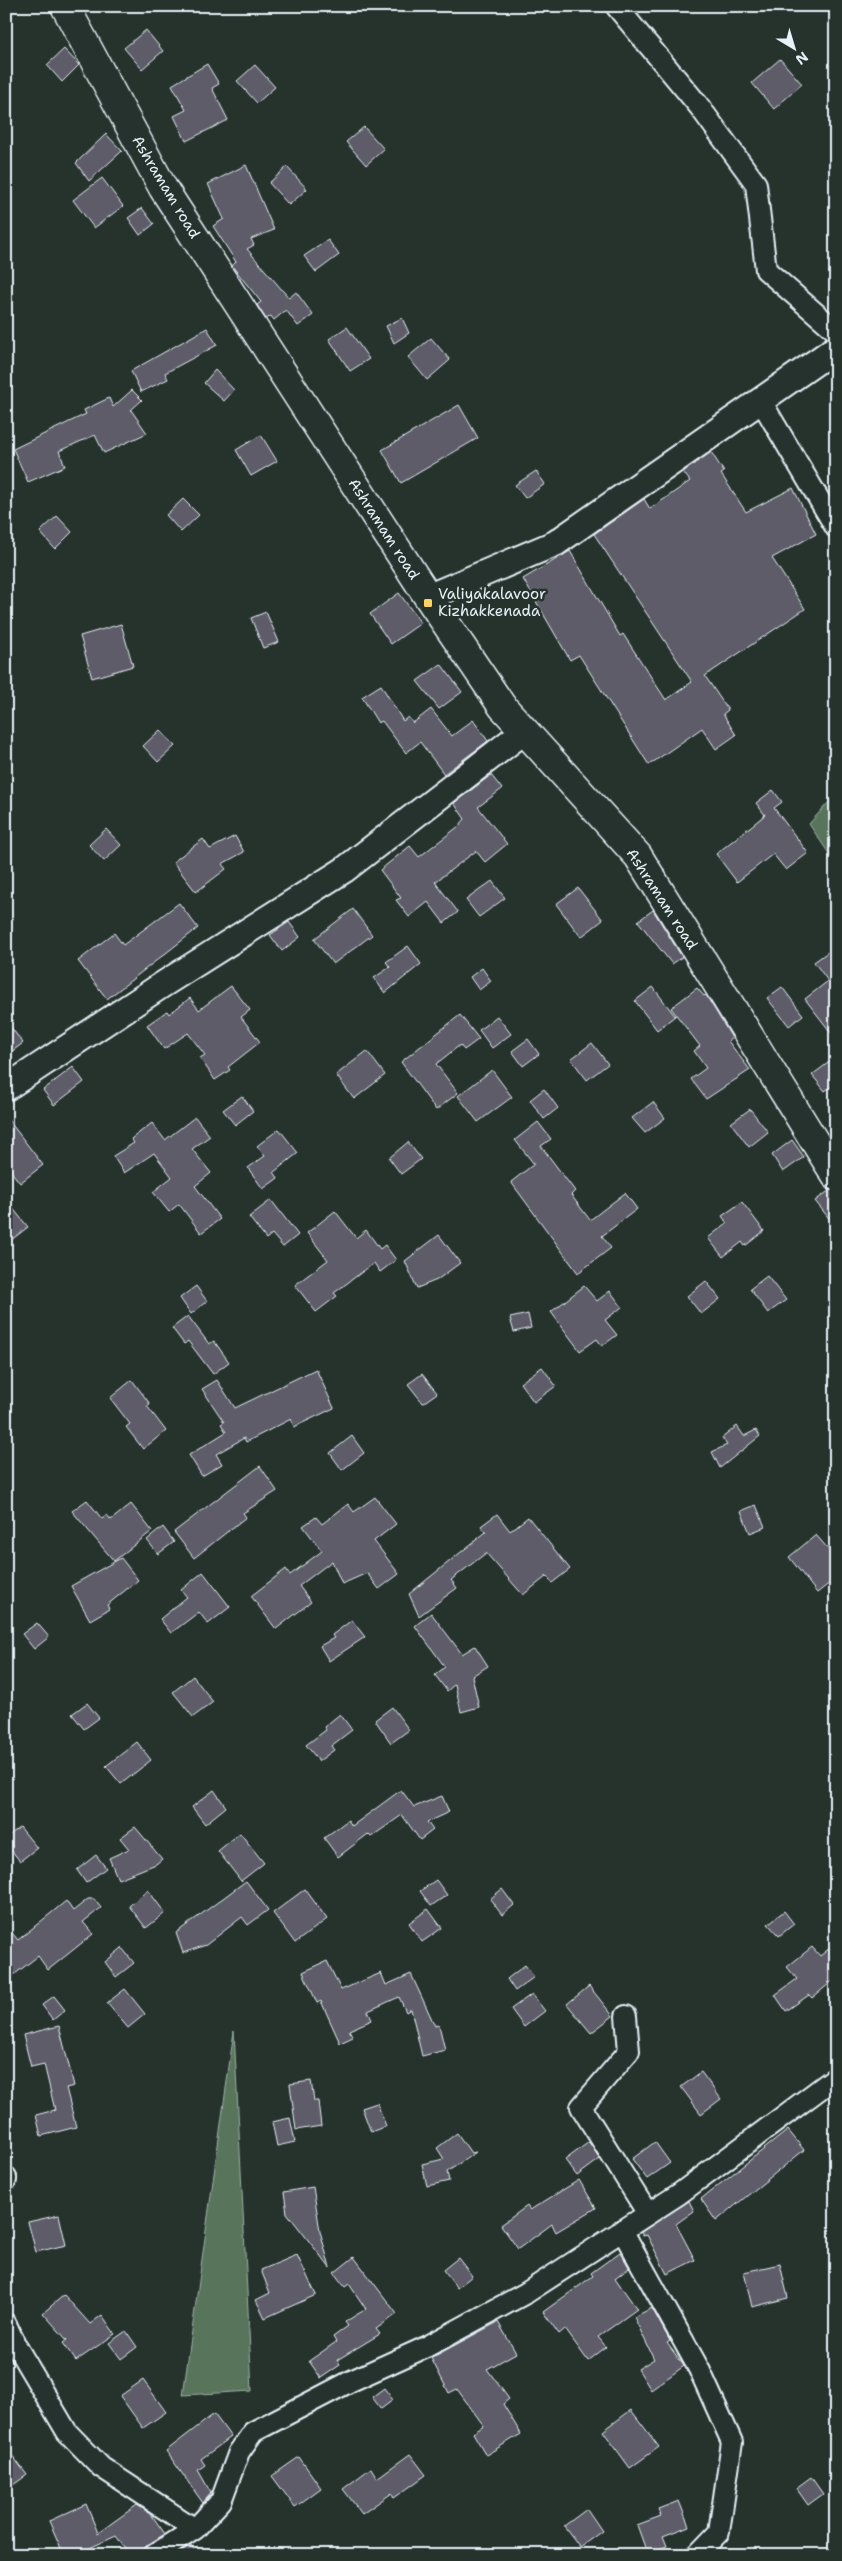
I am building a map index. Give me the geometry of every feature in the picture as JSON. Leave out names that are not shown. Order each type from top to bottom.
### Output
[{"type":"main road","name":"Ashramam road","points":[[65,6],[163,188],[428,597],[502,706],[523,732],[638,856],[836,1176]]},
{"type":"street","points":[[616,6],[699,106],[756,184],[766,270],[836,331]]},
{"type":"street","points":[[428,597],[556,543],[836,348]]},
{"type":"street","points":[[761,401],[836,528]]},
{"type":"street","points":[[6,1088],[170,980],[344,870],[523,732]]},
{"type":"street","points":[[626,2016],[629,2051],[581,2107],[648,2214]]},
{"type":"street","points":[[154,2555],[195,2529],[221,2501],[238,2452],[253,2432],[351,2381],[426,2347],[509,2302],[679,2194],[836,2077]]},
{"type":"street","points":[[622,2230],[700,2369],[732,2442],[719,2532],[697,2555]]},
{"type":"street","points":[[6,2324],[15,2344],[67,2432],[101,2467],[195,2529]]},
{"type":"green space","points":[[836,794],[836,864],[809,824]]},
{"type":"green space","points":[[234,2031],[252,2391],[183,2395]]},
{"type":"building","points":[[146,30],[163,51],[142,69],[124,48]]},
{"type":"building","points":[[64,49],[79,65],[62,82],[47,65]]},
{"type":"building","points":[[780,59],[802,84],[774,109],[752,83]]},
{"type":"building","points":[[207,64],[219,84],[212,88],[228,120],[186,141],[174,116],[186,110],[172,85]]},
{"type":"building","points":[[255,65],[275,87],[257,103],[237,81]]},
{"type":"building","points":[[364,127],[384,149],[366,165],[346,142]]},
{"type":"building","points":[[106,134],[122,151],[89,181],[76,163]]},
{"type":"building","points":[[246,165],[274,230],[251,239],[254,245],[247,249],[289,298],[296,292],[313,315],[298,326],[286,310],[274,320],[271,316],[266,319],[257,305],[261,302],[232,266],[236,262],[213,226],[224,219],[208,184]]},
{"type":"building","points":[[287,167],[307,189],[289,205],[269,183]]},
{"type":"building","points":[[102,178],[123,206],[94,228],[73,200]]},
{"type":"building","points":[[142,208],[154,224],[140,235],[128,218]]},
{"type":"building","points":[[328,240],[339,255],[316,272],[304,256]]},
{"type":"building","points":[[402,318],[409,333],[394,343],[386,326]]},
{"type":"building","points":[[347,327],[369,359],[350,371],[329,339]]},
{"type":"building","points":[[207,328],[217,345],[165,373],[168,379],[141,392],[131,371]]},
{"type":"building","points":[[431,338],[450,360],[427,380],[408,357]]},
{"type":"building","points":[[215,370],[234,390],[224,401],[204,383]]},
{"type":"building","points":[[132,390],[142,400],[131,410],[147,433],[104,453],[95,435],[59,451],[65,466],[28,482],[13,449],[86,414],[84,410],[109,398],[113,407]]},
{"type":"building","points":[[459,405],[478,438],[401,483],[382,450]]},
{"type":"building","points":[[261,435],[277,461],[251,476],[236,450]]},
{"type":"building","points":[[711,452],[724,472],[721,474],[746,512],[793,488],[816,534],[772,558],[805,609],[705,676],[728,710],[723,714],[736,735],[716,749],[702,728],[649,765],[579,655],[570,660],[523,579],[570,551],[620,636],[623,634],[666,700],[692,682],[594,534],[644,499],[650,509],[690,481],[683,472]]},
{"type":"building","points":[[536,471],[545,484],[525,498],[515,485]]},
{"type":"building","points":[[183,499],[199,515],[181,532],[166,515]]},
{"type":"building","points":[[57,516],[72,532],[55,549],[40,532]]},
{"type":"building","points":[[399,593],[421,623],[391,644],[370,614]]},
{"type":"building","points":[[266,612],[279,642],[263,648],[251,618]]},
{"type":"building","points":[[121,624],[133,666],[92,678],[80,636]]},
{"type":"building","points":[[441,664],[462,692],[439,709],[417,681]]},
{"type":"building","points":[[381,685],[403,721],[408,717],[413,723],[431,709],[452,736],[473,720],[488,741],[444,774],[420,742],[406,753],[382,721],[378,723],[362,697]]},
{"type":"building","points":[[160,730],[175,746],[158,762],[143,746]]},
{"type":"building","points":[[491,775],[502,789],[478,807],[507,844],[485,862],[476,851],[435,882],[458,912],[444,923],[428,902],[409,917],[396,900],[401,898],[380,870],[410,846],[419,857],[459,826],[465,819],[454,803]]},
{"type":"building","points":[[773,790],[782,802],[774,808],[808,853],[786,870],[773,854],[737,882],[716,854],[765,815],[756,803]]},
{"type":"building","points":[[106,829],[121,845],[104,861],[89,845]]},
{"type":"building","points":[[235,836],[244,852],[222,864],[226,869],[196,892],[173,862],[203,839],[210,849]]},
{"type":"building","points":[[492,881],[505,898],[479,917],[466,900]]},
{"type":"building","points":[[578,888],[603,920],[581,937],[556,904]]},
{"type":"building","points":[[179,903],[198,928],[107,999],[78,961],[114,933],[123,945]]},
{"type":"building","points":[[353,909],[372,935],[333,964],[314,939]]},
{"type":"building","points":[[653,910],[682,957],[672,964],[638,921]]},
{"type":"building","points":[[289,922],[300,937],[282,951],[270,935]]},
{"type":"building","points":[[408,946],[421,964],[385,993],[374,978],[390,967],[386,962]]},
{"type":"building","points":[[828,952],[836,962],[836,1039],[805,999],[828,981],[814,962]]},
{"type":"building","points":[[482,968],[491,981],[479,990],[470,977]]},
{"type":"building","points":[[231,986],[250,1010],[241,1017],[260,1042],[228,1067],[230,1070],[215,1080],[200,1058],[205,1055],[188,1033],[164,1049],[147,1025],[167,1011],[169,1014],[190,998],[199,1010]]},
{"type":"building","points":[[653,987],[675,1016],[657,1030],[635,1001]]},
{"type":"building","points":[[782,987],[803,1015],[789,1026],[767,998]]},
{"type":"building","points":[[697,988],[704,996],[706,995],[732,1038],[728,1041],[750,1070],[706,1099],[691,1079],[706,1068],[694,1051],[700,1046],[671,1008]]},
{"type":"building","points":[[460,1015],[479,1039],[464,1050],[460,1045],[436,1064],[458,1093],[436,1110],[401,1062]]},
{"type":"building","points":[[497,1016],[511,1034],[492,1048],[479,1030]]},
{"type":"building","points":[[6,1021],[23,1043],[6,1056]]},
{"type":"building","points":[[528,1039],[539,1054],[523,1066],[512,1051]]},
{"type":"building","points":[[592,1043],[608,1064],[587,1080],[571,1059]]},
{"type":"building","points":[[367,1051],[385,1075],[354,1099],[336,1075]]},
{"type":"building","points":[[836,1057],[836,1083],[825,1091],[812,1075]]},
{"type":"building","points":[[73,1067],[84,1082],[54,1105],[43,1090]]},
{"type":"building","points":[[492,1070],[512,1097],[478,1122],[458,1096]]},
{"type":"building","points":[[544,1089],[558,1108],[544,1119],[530,1100]]},
{"type":"building","points":[[242,1096],[253,1111],[235,1125],[223,1110]]},
{"type":"building","points":[[653,1102],[665,1118],[645,1133],[632,1118]]},
{"type":"building","points":[[750,1109],[768,1132],[749,1147],[731,1123]]},
{"type":"building","points":[[6,1117],[43,1165],[20,1183],[6,1165]]},
{"type":"building","points":[[195,1117],[210,1136],[192,1149],[211,1173],[195,1186],[220,1219],[201,1233],[179,1204],[169,1212],[153,1192],[172,1177],[154,1153],[124,1173],[113,1156],[134,1143],[131,1139],[152,1123],[165,1140]]},
{"type":"building","points":[[538,1122],[551,1139],[541,1146],[575,1191],[571,1195],[590,1220],[625,1193],[637,1209],[602,1236],[611,1248],[578,1273],[511,1182],[534,1164],[515,1140]]},
{"type":"building","points":[[279,1129],[298,1153],[274,1172],[278,1178],[263,1189],[248,1168],[265,1156],[257,1146]]},
{"type":"building","points":[[792,1140],[804,1157],[783,1172],[772,1155]]},
{"type":"building","points":[[408,1142],[421,1159],[401,1174],[389,1158]]},
{"type":"building","points":[[830,1190],[836,1192],[836,1227],[815,1201]]},
{"type":"building","points":[[6,1200],[28,1227],[6,1244]]},
{"type":"building","points":[[271,1200],[298,1235],[283,1247],[272,1234],[266,1239],[249,1217]]},
{"type":"building","points":[[742,1202],[764,1231],[745,1246],[742,1242],[723,1257],[708,1238],[727,1223],[722,1216]]},
{"type":"building","points":[[335,1211],[356,1238],[366,1230],[380,1249],[385,1245],[396,1260],[380,1272],[374,1263],[334,1293],[337,1296],[316,1312],[295,1285],[328,1260],[307,1233]]},
{"type":"building","points":[[439,1235],[460,1263],[437,1280],[417,1288],[405,1261]]},
{"type":"building","points":[[767,1276],[786,1300],[768,1313],[750,1289]]},
{"type":"building","points":[[706,1281],[720,1299],[701,1314],[687,1296]]},
{"type":"building","points":[[196,1286],[207,1301],[191,1314],[180,1298]]},
{"type":"building","points":[[584,1286],[597,1301],[610,1291],[622,1307],[605,1320],[617,1335],[602,1346],[597,1339],[580,1351],[551,1312]]},
{"type":"building","points":[[528,1314],[531,1328],[514,1332],[510,1318]]},
{"type":"building","points":[[188,1316],[209,1344],[214,1341],[229,1362],[213,1374],[188,1341],[184,1344],[172,1328]]},
{"type":"building","points":[[542,1367],[556,1386],[534,1402],[520,1383]]},
{"type":"building","points":[[316,1369],[334,1408],[294,1427],[291,1419],[246,1442],[244,1438],[216,1454],[222,1464],[202,1476],[189,1455],[226,1432],[221,1424],[224,1422],[202,1389],[217,1380],[235,1408]]},
{"type":"building","points":[[422,1374],[437,1393],[423,1403],[408,1384]]},
{"type":"building","points":[[132,1380],[150,1404],[147,1406],[166,1431],[143,1449],[126,1427],[130,1424],[110,1398]]},
{"type":"building","points":[[737,1426],[744,1436],[756,1430],[760,1436],[720,1468],[712,1452],[727,1445],[722,1438]]},
{"type":"building","points":[[352,1436],[364,1453],[342,1470],[330,1453]]},
{"type":"building","points":[[260,1466],[277,1491],[243,1513],[246,1517],[194,1558],[174,1532]]},
{"type":"building","points":[[375,1497],[396,1524],[374,1541],[399,1574],[379,1589],[367,1573],[342,1584],[332,1561],[299,1586],[311,1602],[276,1629],[251,1596],[286,1569],[290,1575],[322,1551],[303,1526],[316,1517],[322,1524],[348,1504],[354,1512]]},
{"type":"building","points":[[87,1500],[102,1519],[107,1515],[111,1520],[131,1504],[152,1531],[114,1561],[72,1511]]},
{"type":"building","points":[[756,1505],[765,1527],[750,1533],[741,1511]]},
{"type":"building","points":[[497,1514],[510,1531],[528,1517],[570,1569],[552,1583],[547,1576],[523,1595],[486,1553],[451,1580],[457,1588],[419,1616],[409,1594],[486,1532],[481,1526]]},
{"type":"building","points":[[163,1527],[174,1542],[158,1554],[147,1540]]},
{"type":"building","points":[[816,1535],[836,1558],[836,1578],[817,1593],[789,1557]]},
{"type":"building","points":[[121,1558],[138,1580],[107,1605],[109,1609],[90,1620],[71,1586]]},
{"type":"building","points":[[203,1572],[230,1607],[208,1624],[199,1612],[171,1633],[160,1619],[187,1597],[181,1590]]},
{"type":"building","points":[[431,1613],[462,1654],[475,1646],[488,1666],[472,1676],[479,1707],[461,1712],[455,1684],[447,1691],[435,1675],[445,1667],[415,1626]]},
{"type":"building","points":[[352,1620],[365,1637],[329,1661],[320,1646],[334,1638],[332,1635]]},
{"type":"building","points":[[37,1623],[49,1637],[34,1649],[22,1634]]},
{"type":"building","points":[[193,1676],[213,1702],[193,1717],[173,1692]]},
{"type":"building","points":[[87,1703],[99,1718],[84,1729],[72,1714]]},
{"type":"building","points":[[392,1707],[409,1730],[391,1743],[375,1720]]},
{"type":"building","points":[[340,1714],[352,1730],[331,1746],[334,1750],[319,1761],[306,1745],[326,1730],[324,1727]]},
{"type":"building","points":[[137,1742],[151,1760],[121,1784],[106,1766]]},
{"type":"building","points":[[214,1790],[226,1807],[205,1824],[192,1807]]},
{"type":"building","points":[[401,1790],[414,1807],[442,1796],[449,1812],[427,1822],[433,1830],[420,1840],[402,1815],[371,1837],[368,1834],[338,1857],[324,1838],[348,1820],[352,1826]]},
{"type":"building","points":[[20,1827],[37,1848],[20,1861],[6,1844],[6,1838]]},
{"type":"building","points":[[135,1827],[162,1859],[156,1864],[118,1879],[109,1858],[129,1849],[120,1838]]},
{"type":"building","points":[[240,1833],[264,1863],[241,1881],[218,1851]]},
{"type":"building","points":[[96,1855],[106,1868],[86,1883],[77,1870]]},
{"type":"building","points":[[436,1880],[447,1895],[431,1906],[420,1891]]},
{"type":"building","points":[[246,1881],[268,1910],[248,1925],[242,1917],[206,1945],[183,1953],[176,1933]]},
{"type":"building","points":[[305,1889],[327,1919],[295,1943],[273,1913]]},
{"type":"building","points":[[502,1889],[514,1905],[502,1915],[490,1899]]},
{"type":"building","points":[[148,1890],[165,1913],[146,1928],[129,1906]]},
{"type":"building","points":[[88,1899],[94,1899],[101,1908],[83,1922],[93,1934],[48,1970],[38,1956],[6,1981],[6,1926],[18,1940],[66,1901],[73,1911]]},
{"type":"building","points":[[428,1909],[442,1928],[422,1942],[409,1923]]},
{"type":"building","points":[[784,1911],[794,1924],[779,1936],[768,1924]]},
{"type":"building","points":[[836,1943],[836,1978],[812,1998],[809,1995],[786,2011],[775,1995],[797,1979],[787,1967],[812,1947],[820,1956]]},
{"type":"building","points":[[122,1948],[134,1963],[116,1977],[105,1962]]},
{"type":"building","points":[[327,1961],[341,1990],[381,1973],[386,1985],[411,1974],[435,2026],[439,2025],[445,2050],[422,2056],[411,2009],[406,2012],[399,1997],[368,2011],[372,2020],[349,2030],[353,2037],[340,2043],[321,2001],[317,2003],[303,1972]]},
{"type":"building","points":[[525,1965],[534,1977],[515,1991],[507,1979]]},
{"type":"building","points":[[589,1986],[613,2016],[591,2033],[567,2004]]},
{"type":"building","points":[[125,1989],[145,2014],[128,2028],[107,2003]]},
{"type":"building","points":[[532,1994],[545,2011],[524,2027],[511,2009]]},
{"type":"building","points":[[54,1996],[65,2010],[53,2020],[42,2005]]},
{"type":"building","points":[[59,2026],[74,2086],[66,2088],[76,2127],[41,2136],[36,2115],[55,2110],[44,2064],[31,2067],[23,2035]]},
{"type":"building","points":[[701,2072],[721,2099],[701,2114],[681,2087]]},
{"type":"building","points":[[311,2081],[314,2101],[318,2101],[321,2126],[296,2130],[290,2084]]},
{"type":"building","points":[[377,2103],[386,2126],[371,2132],[362,2108]]},
{"type":"building","points":[[290,2118],[295,2142],[277,2146],[272,2122]]},
{"type":"building","points":[[788,2130],[804,2150],[716,2221],[701,2199]]},
{"type":"building","points":[[457,2133],[471,2153],[476,2152],[447,2172],[449,2181],[427,2186],[422,2164],[444,2159],[437,2148]]},
{"type":"building","points":[[589,2142],[600,2159],[577,2176],[565,2160]]},
{"type":"building","points":[[655,2142],[670,2163],[647,2179],[632,2159]]},
{"type":"building","points":[[579,2180],[596,2208],[556,2232],[552,2224],[518,2249],[501,2225],[527,2206],[530,2210]]},
{"type":"building","points":[[313,2187],[320,2231],[330,2268],[287,2213],[284,2192]]},
{"type":"building","points":[[689,2201],[694,2211],[676,2224],[695,2260],[667,2274],[647,2235],[643,2236],[641,2232]]},
{"type":"building","points":[[59,2215],[66,2245],[36,2252],[28,2222]]},
{"type":"building","points":[[620,2252],[629,2267],[615,2278],[637,2309],[598,2337],[606,2347],[588,2361],[565,2329],[559,2334],[543,2312],[593,2276],[591,2273]]},
{"type":"building","points":[[297,2255],[316,2295],[265,2318],[256,2300],[270,2293],[261,2270]]},
{"type":"building","points":[[354,2257],[397,2314],[376,2329],[380,2334],[337,2360],[340,2365],[321,2378],[309,2361],[336,2342],[333,2337],[348,2326],[345,2322],[366,2309],[349,2284],[345,2287],[334,2273]]},
{"type":"building","points":[[458,2258],[472,2276],[457,2288],[443,2270]]},
{"type":"building","points":[[780,2264],[788,2298],[752,2307],[744,2272]]},
{"type":"building","points":[[64,2295],[90,2324],[102,2315],[115,2334],[76,2361],[63,2343],[67,2340],[43,2313]]},
{"type":"building","points":[[652,2308],[670,2341],[667,2343],[684,2366],[651,2390],[638,2369],[654,2359],[634,2317]]},
{"type":"building","points":[[498,2322],[516,2353],[487,2369],[509,2399],[503,2404],[521,2434],[486,2455],[473,2433],[484,2426],[457,2389],[449,2393],[431,2358]]},
{"type":"building","points":[[126,2331],[137,2347],[121,2359],[109,2343]]},
{"type":"building","points":[[143,2380],[166,2412],[143,2428],[120,2396]]},
{"type":"building","points":[[384,2388],[393,2400],[381,2409],[372,2397]]},
{"type":"building","points":[[631,2410],[659,2447],[630,2468],[603,2431]]},
{"type":"building","points":[[214,2414],[231,2437],[201,2459],[205,2465],[198,2470],[211,2493],[203,2503],[166,2451]]},
{"type":"building","points":[[6,2447],[27,2475],[6,2490]]},
{"type":"building","points":[[410,2454],[426,2475],[394,2498],[392,2493],[362,2514],[343,2489],[371,2468],[377,2478]]},
{"type":"building","points":[[299,2457],[321,2488],[295,2507],[272,2476]]},
{"type":"building","points":[[811,2477],[823,2494],[808,2505],[796,2488]]},
{"type":"building","points":[[679,2501],[689,2526],[663,2536],[667,2546],[647,2553],[637,2525],[661,2516],[658,2509]]},
{"type":"building","points":[[86,2504],[98,2533],[137,2505],[151,2514],[165,2534],[147,2545],[142,2555],[130,2555],[116,2536],[74,2555],[64,2555],[49,2521]]},
{"type":"building","points":[[587,2509],[602,2531],[580,2547],[564,2526]]},
{"type":"building","points":[[191,2546],[197,2555],[177,2555]]},
{"type":"place","name":"Valiyakalavoor Kizhakkenada","points":[[428,603]]}]
